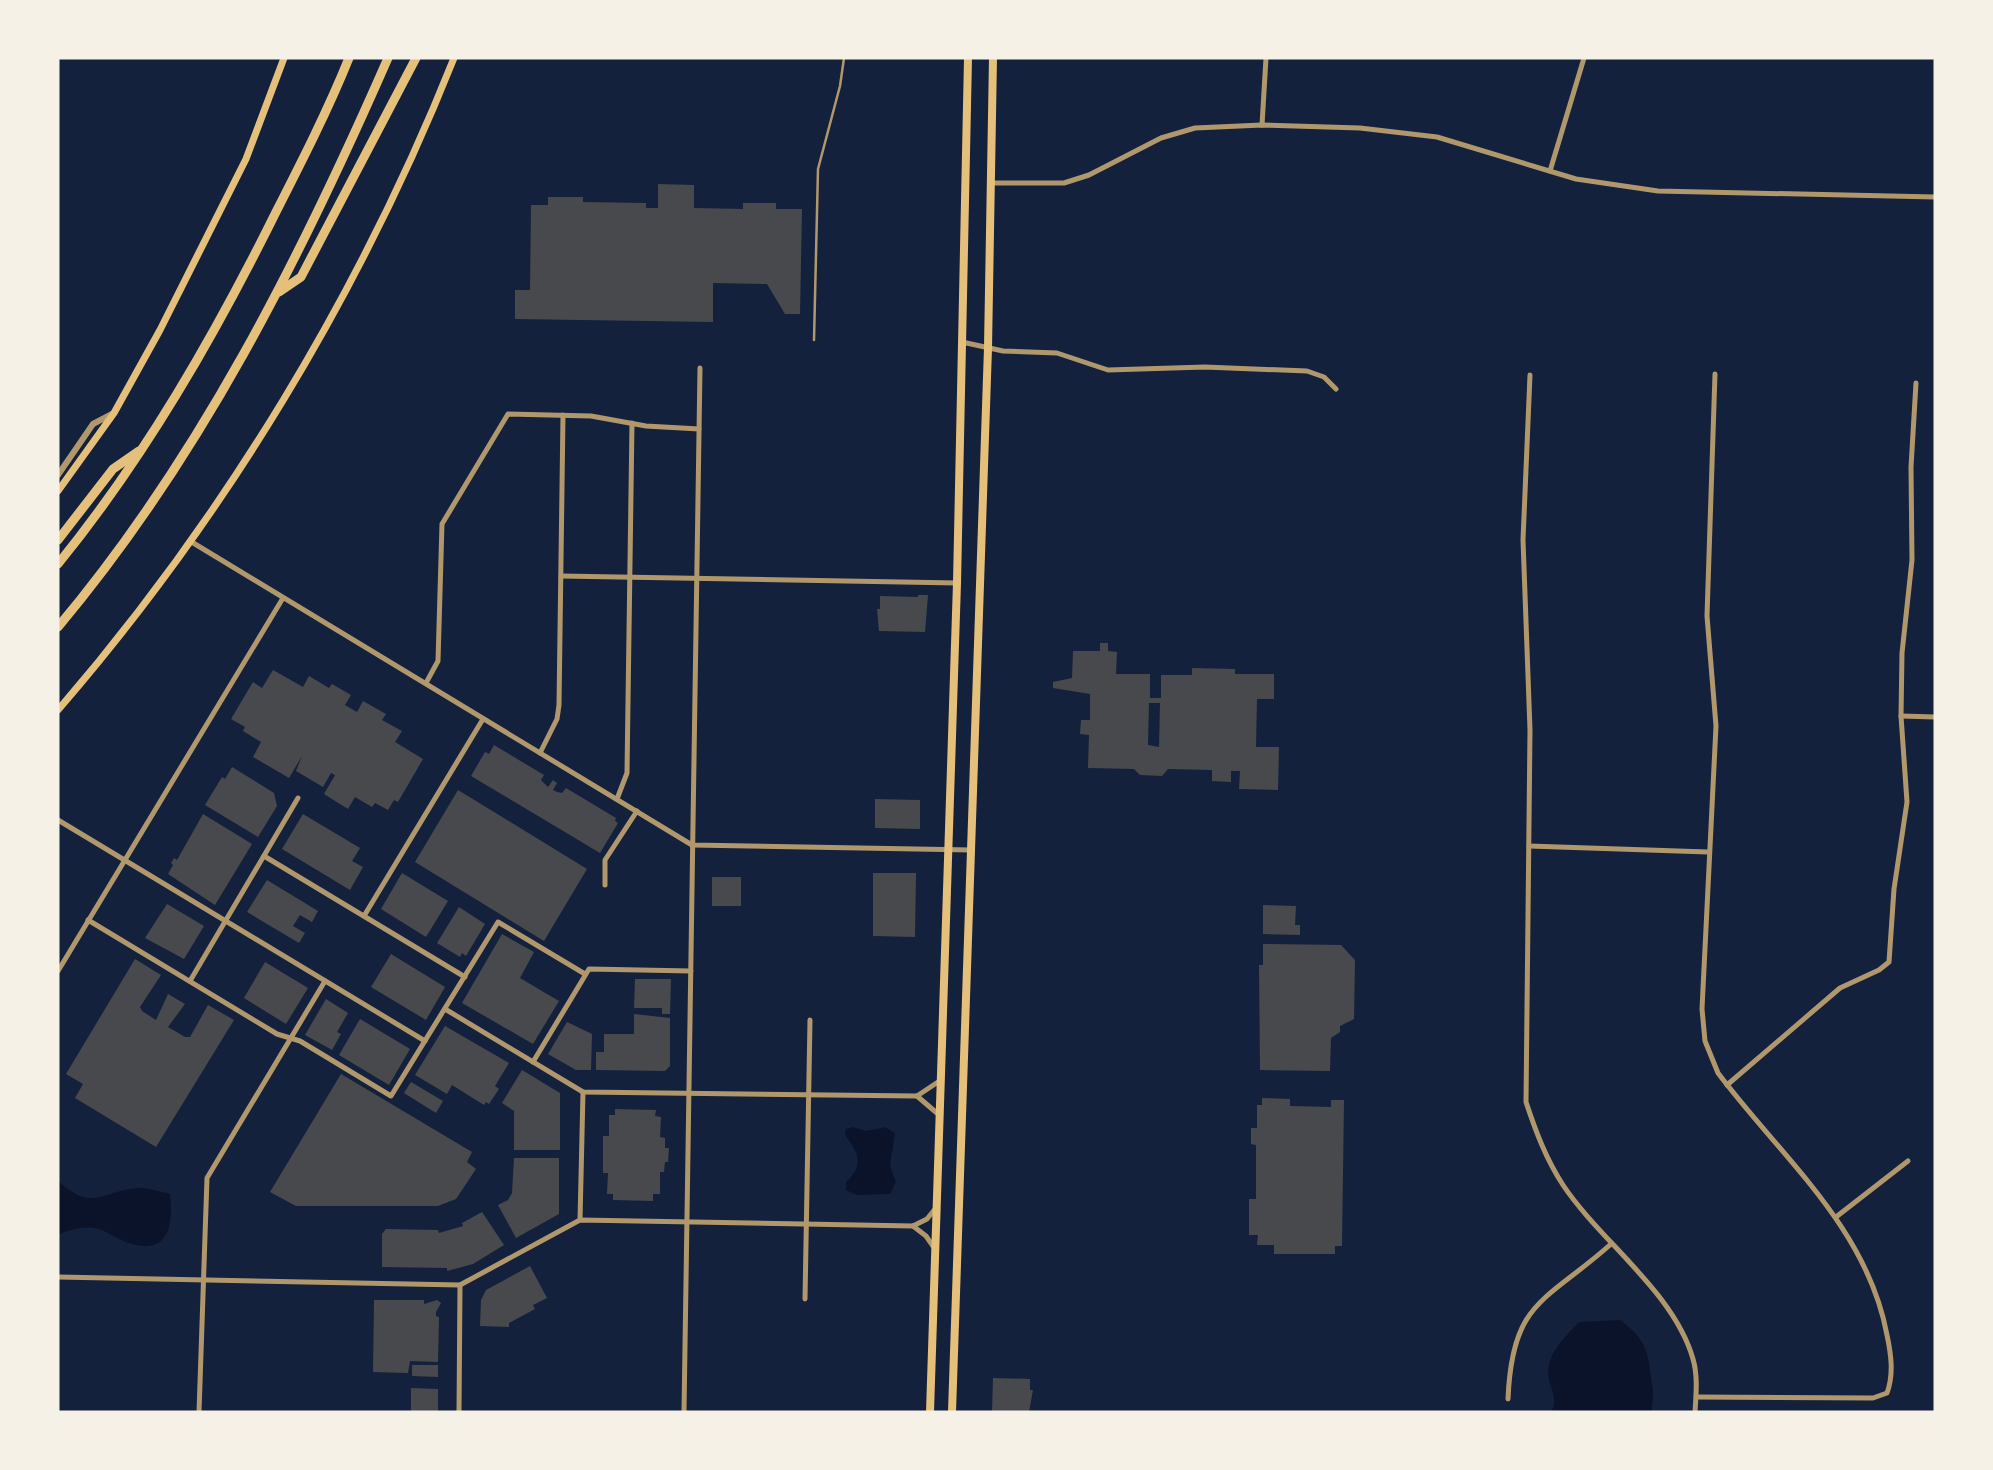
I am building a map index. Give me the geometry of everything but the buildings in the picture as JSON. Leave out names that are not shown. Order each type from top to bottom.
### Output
[{"type":"highway","points":[[341,58],[342,75]]},
{"type":"highway","points":[[58,564],[146,446],[251,262],[349,58]]},
{"type":"highway","points":[[58,627],[146,510],[211,411],[278,293],[335,178],[388,58]]},
{"type":"highway","points":[[278,293],[301,277],[416,58]]},
{"type":"highway","points":[[58,540],[113,469],[146,446]]},
{"type":"main road","points":[[58,491],[114,413],[160,330],[246,159],[284,58]]},
{"type":"main road","points":[[58,710],[104,657],[190,541],[271,421],[342,297],[417,152],[454,58]]},
{"type":"main road","points":[[930,1412],[957,583],[968,58]]},
{"type":"main road","points":[[952,1412],[988,348],[993,58]]},
{"type":"street","points":[[1262,125],[1266,58]]},
{"type":"street","points":[[1550,171],[1584,58]]},
{"type":"street","points":[[990,183],[1063,183],[1088,175],[1140,146],[1195,128],[1262,125],[1360,128],[1437,137],[1596,183],[1658,191],[1935,197]]},
{"type":"street","points":[[962,342],[988,348],[1057,353],[1108,370],[1205,367],[1307,371],[1324,377],[1336,389]]},
{"type":"street","points":[[684,1412],[700,368]]},
{"type":"street","points":[[1696,1397],[1873,1398],[1887,1393],[1891,1375],[1884,1320],[1871,1278],[1848,1233],[1727,1085],[1709,1058],[1702,1009],[1716,726],[1707,616],[1715,374]]},
{"type":"street","points":[[1530,375],[1522,540],[1530,730],[1526,1102],[1538,1139],[1554,1170],[1611,1244],[1663,1304],[1688,1344],[1694,1362],[1695,1412]]},
{"type":"street","points":[[1727,1085],[1840,988],[1879,970],[1889,962],[1894,889],[1907,802],[1901,716],[1904,611],[1912,560],[1911,467],[1916,383]]},
{"type":"street","points":[[58,475],[93,424],[114,413]]},
{"type":"street","points":[[426,683],[438,660],[440,533],[446,515],[508,414],[604,417],[661,428],[699,429]]},
{"type":"street","points":[[540,752],[557,719],[559,705],[563,415]]},
{"type":"street","points":[[617,799],[627,774],[632,423]]},
{"type":"street","points":[[190,541],[692,845],[972,850]]},
{"type":"street","points":[[561,576],[957,583]]},
{"type":"street","points":[[58,971],[283,598]]},
{"type":"street","points":[[1901,716],[1935,717]]},
{"type":"street","points":[[363,916],[483,719]]},
{"type":"street","points":[[190,981],[298,798]]},
{"type":"street","points":[[606,885],[605,860],[637,811]]},
{"type":"street","points":[[58,820],[425,1041]]},
{"type":"street","points":[[1529,846],[1708,852]]},
{"type":"street","points":[[264,856],[465,977]]},
{"type":"street","points":[[88,920],[277,1034],[291,1038],[391,1096],[498,922],[585,974]]},
{"type":"street","points":[[533,1062],[589,969],[691,971]]},
{"type":"street","points":[[199,1412],[207,1178],[325,981]]},
{"type":"street","points":[[445,1009],[583,1092],[917,1096],[941,1080]]},
{"type":"street","points":[[805,1299],[810,1020]]},
{"type":"street","points":[[580,1220],[583,1092]]},
{"type":"street","points":[[917,1096],[930,1105],[940,1117]]},
{"type":"street","points":[[1836,1217],[1909,1161]]},
{"type":"street","points":[[58,1277],[460,1285],[580,1220],[914,1226],[927,1219],[937,1207]]},
{"type":"street","points":[[914,1226],[926,1236],[935,1250]]},
{"type":"street","points":[[1508,1399],[1512,1352],[1521,1324],[1543,1297],[1611,1244]]},
{"type":"street","points":[[459,1412],[460,1285]]},
{"type":"lane","points":[[814,340],[818,169],[840,86],[844,58]]},
{"type":"water","points":[[853,1127],[866,1131],[885,1127],[895,1133],[890,1166],[896,1182],[890,1194],[857,1195],[846,1190],[846,1182],[856,1170],[857,1164],[856,1153],[845,1135],[846,1129]]},
{"type":"water","points":[[58,1181],[80,1196],[89,1198],[137,1188],[170,1194],[171,1214],[167,1232],[163,1239],[148,1246],[131,1244],[95,1228],[76,1229],[58,1235]]},
{"type":"water","points":[[1620,1320],[1637,1335],[1646,1351],[1653,1391],[1652,1412],[1551,1412],[1554,1400],[1549,1380],[1549,1363],[1562,1341],[1579,1322]]}]
